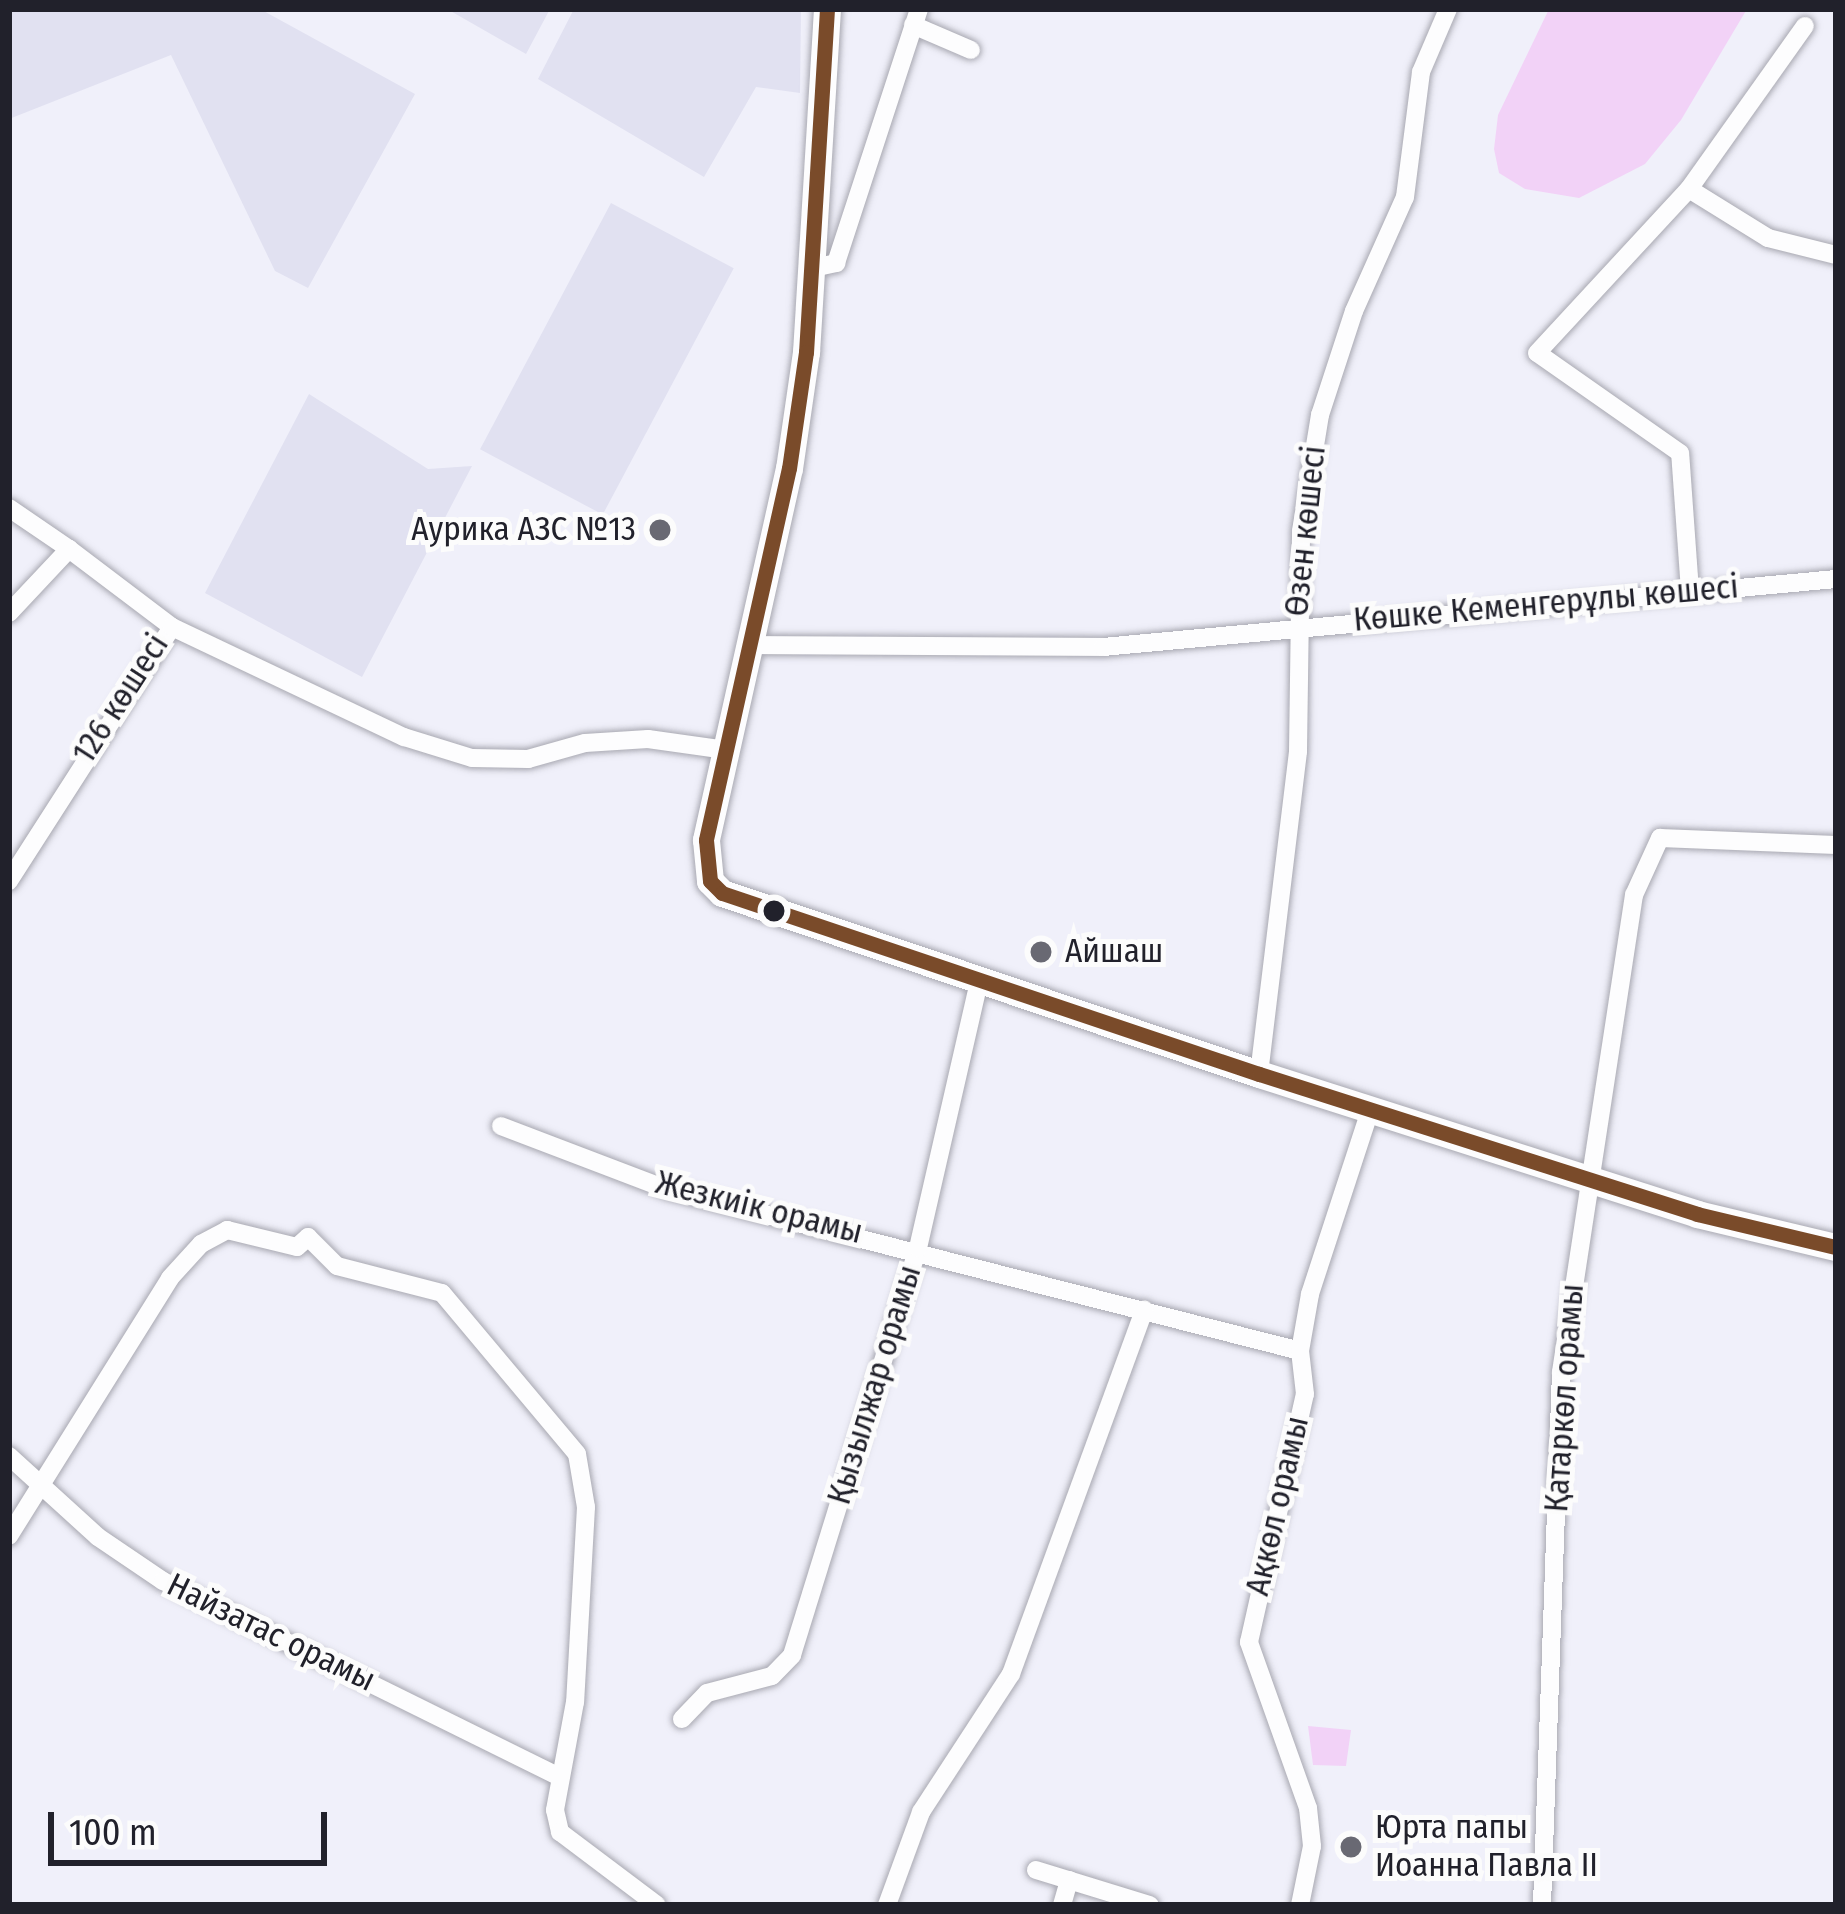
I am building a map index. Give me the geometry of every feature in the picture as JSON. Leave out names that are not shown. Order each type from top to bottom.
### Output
[{"type":"main road","points":[[827,9],[813,268],[790,468],[706,841],[710,881],[722,893],[1259,1074],[1586,1179],[1836,1246]]},
{"type":"street","name":"Өзен көшесі","points":[[1259,1074],[1298,751],[1295,626],[1320,415],[1354,310],[1406,197],[1421,72],[1448,9]]},
{"type":"street","points":[[813,268],[836,262],[916,17],[971,50]]},
{"type":"street","points":[[1690,591],[1680,453],[1538,353],[1689,189],[1805,26]]},
{"type":"street","points":[[1689,189],[1768,238],[1836,255]]},
{"type":"street","name":"126 көшесі","points":[[9,508],[172,627],[9,881]]},
{"type":"street","points":[[9,613],[69,549]]},
{"type":"street","name":"Көшке Кеменгерұлы көшесі","points":[[752,645],[1025,650],[1836,579]]},
{"type":"street","points":[[172,627],[404,737],[472,758],[528,759],[585,742],[648,739],[727,750]]},
{"type":"street","name":"Қатаркөл орамы","points":[[1542,1905],[1562,1372],[1586,1179],[1634,895],[1660,838],[1836,845]]},
{"type":"street","name":"Қызылжар орамы","points":[[682,1719],[707,1693],[772,1676],[792,1655],[919,1248],[979,982]]},
{"type":"street","name":"Ақкөл орамы","points":[[1300,1905],[1312,1846],[1308,1808],[1249,1642],[1305,1394],[1300,1351],[1310,1294],[1371,1107]]},
{"type":"street","name":"Жезкиік орамы","points":[[501,1126],[669,1190],[919,1248],[1300,1351]]},
{"type":"street","points":[[9,1535],[183,1259],[227,1230],[297,1246],[308,1237],[337,1267],[442,1293],[578,1454],[586,1507],[575,1702],[556,1775],[560,1832],[657,1905]]},
{"type":"street","points":[[886,1905],[922,1812],[1011,1674],[1144,1310]]},
{"type":"street","name":"Найзатас орамы","points":[[9,1456],[163,1581],[556,1775]]},
{"type":"street","points":[[1036,1870],[1150,1905]]},
{"type":"street","points":[[1062,1905],[1069,1880]]},
{"type":"shaded area","points":[[9,9],[260,9],[415,94],[308,288],[275,271],[171,55],[9,119]]},
{"type":"shaded area","points":[[447,9],[550,9],[526,54]]},
{"type":"shaded area","points":[[574,9],[801,9],[800,93],[756,87],[704,177],[538,79]]},
{"type":"shaded area","points":[[1549,9],[1747,9],[1681,120],[1645,164],[1579,198],[1525,189],[1499,173],[1494,149],[1498,115]]},
{"type":"shaded area","points":[[611,203],[734,268],[603,515],[480,449]]},
{"type":"shaded area","points":[[309,394],[428,469],[472,466],[362,677],[205,593]]},
{"type":"shaded area","points":[[1308,1726],[1351,1730],[1346,1766],[1313,1765]]},
{"type":"transit line","points":[[827,9],[806,352],[789,468],[706,840],[710,881],[722,893],[1259,1074],[1697,1214],[1836,1247]]},
{"type":"place","name":"Аурика АЗС №13","points":[[660,530]]},
{"type":"place","name":"Айшаш","points":[[1041,952]]},
{"type":"place","name":"Юрта папы Иоанна Павла II","points":[[1351,1847]]}]
